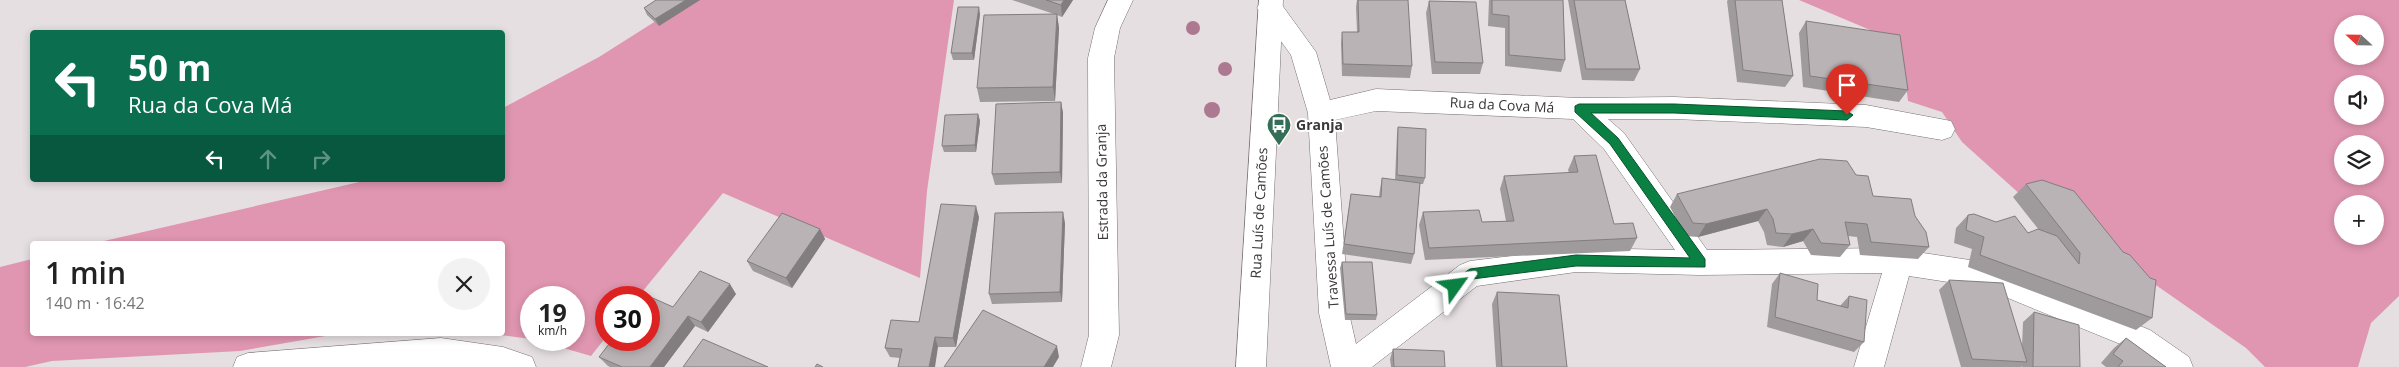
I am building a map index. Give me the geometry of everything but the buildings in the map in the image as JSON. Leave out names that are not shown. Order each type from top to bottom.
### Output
[{"type":"street","name":"Estrada da Granja","points":[[1096,367],[1104,335],[1101,58],[1104,34],[1111,13],[1121,0]]},
{"type":"street","name":"Travessa Luís de Camões","points":[[1270,4],[1302,52],[1320,113],[1334,313],[1348,367]]},
{"type":"street","name":"Rua Luís de Camões","points":[[1251,367],[1270,4]]},
{"type":"street","name":"Rua da Cova Má","points":[[1320,113],[1376,100],[1579,109],[1674,108],[1866,116],[1942,129]]},
{"type":"street","points":[[1579,109],[1614,141],[1700,263]]},
{"type":"street","points":[[1348,367],[1470,274],[1576,260],[1700,263],[1899,262],[1983,275],[2140,339],[2178,367]]},
{"type":"street","points":[[1869,367],[1899,262]]},
{"type":"street","points":[[248,367],[440,352],[503,361],[521,367]]},
{"type":"shaded area","points":[[689,0],[954,0],[927,191],[920,278],[723,193],[647,286],[595,286],[595,351],[591,356],[574,351],[585,351],[585,286],[520,286],[520,338],[505,336],[505,241],[104,241],[359,182],[505,182],[505,107],[599,57]]},
{"type":"shaded area","points":[[1799,0],[2399,0],[2399,296],[2371,323],[2358,367],[2265,367],[2246,348],[2100,246],[2032,205],[1962,142],[1942,112],[1908,101],[1901,43]]},
{"type":"shaded area","points":[[30,260],[30,336],[326,336],[240,351],[52,361],[25,367],[0,367],[0,267]]},
{"type":"place","name":"Granja","points":[[1279,146]]},
{"type":"route","points":[[1455,286],[1470,274],[1576,260],[1700,263],[1614,141],[1579,109],[1674,108],[1847,115]]}]
